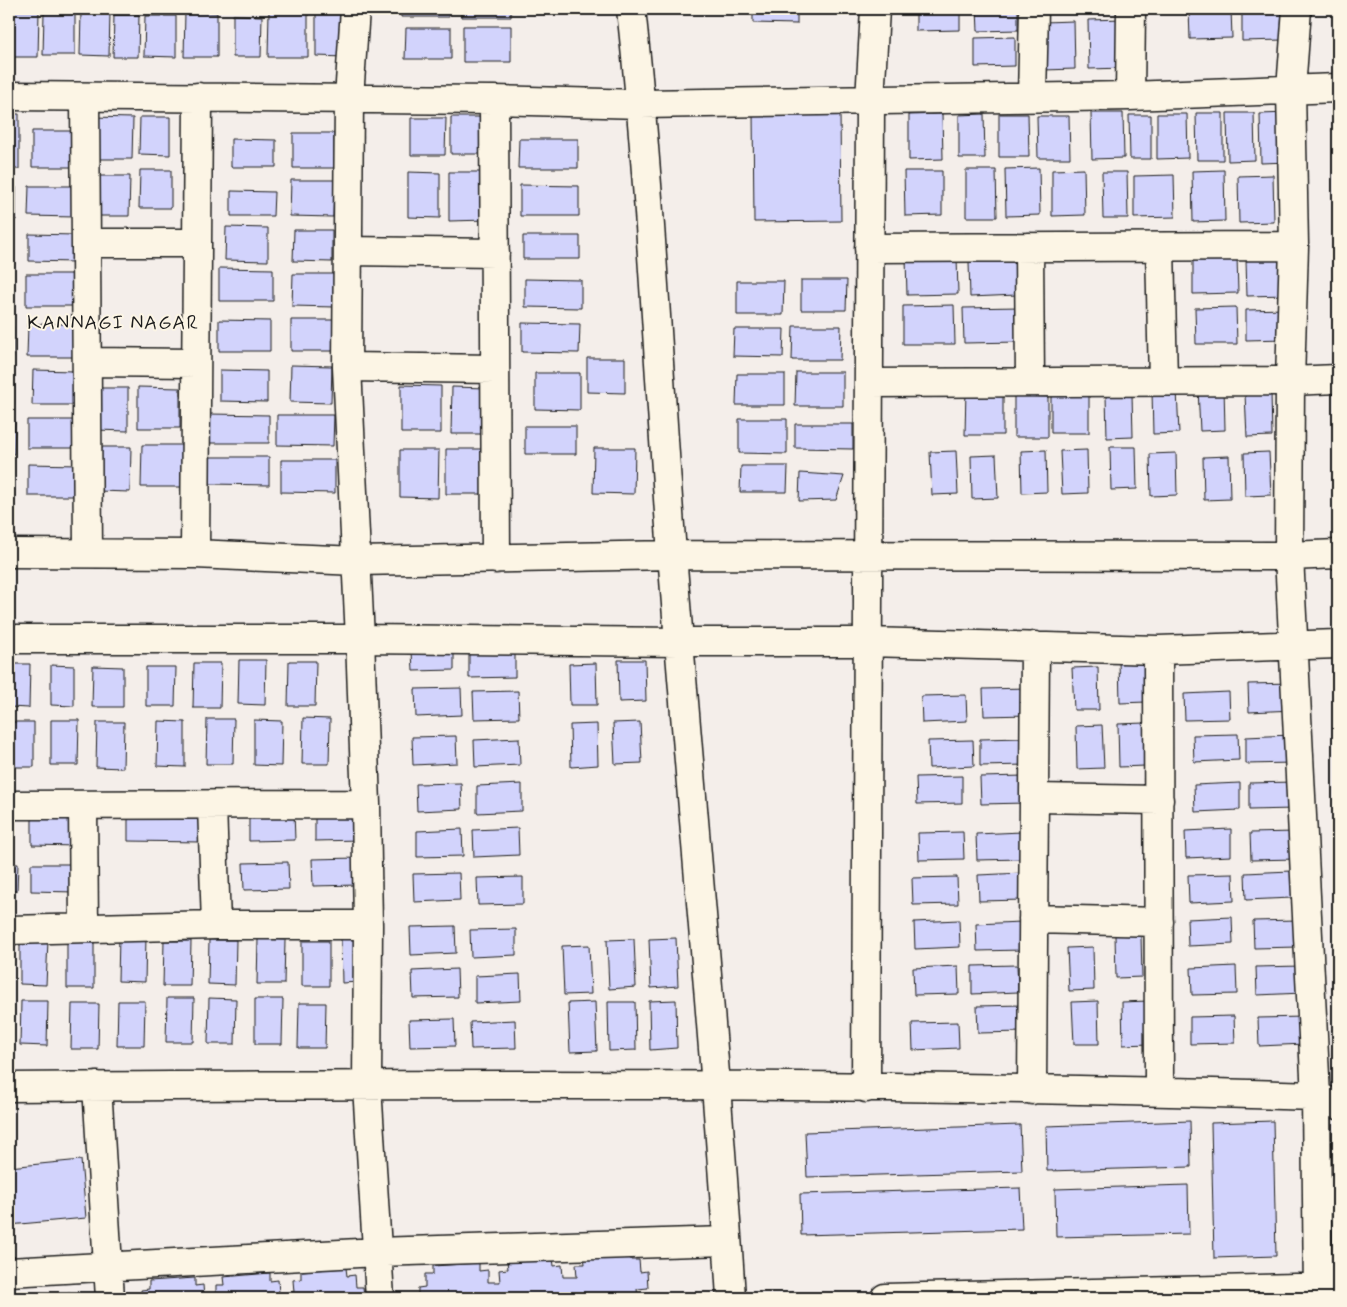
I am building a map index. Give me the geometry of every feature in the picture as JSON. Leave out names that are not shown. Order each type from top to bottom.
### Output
[{"type":"street","points":[[355,9],[349,98],[347,367],[357,561],[366,804],[368,925],[367,1086],[380,1298]]},
{"type":"street","points":[[631,9],[642,104],[672,555],[717,1084],[731,1298]]},
{"type":"street","points":[[866,1088],[870,101],[875,9]]},
{"type":"street","points":[[1032,97],[1034,9]]},
{"type":"street","points":[[1130,96],[1131,9]]},
{"type":"street","points":[[885,1298],[1325,1291],[1331,1095],[1293,645],[1289,556],[1290,381],[1294,246],[1291,89],[1296,9]]},
{"type":"street","points":[[9,96],[349,98],[642,104],[1130,96],[1338,88]]},
{"type":"street","points":[[84,97],[88,552]]},
{"type":"street","points":[[195,554],[198,97]]},
{"type":"street","points":[[494,100],[496,559]]},
{"type":"street","points":[[86,243],[197,243]]},
{"type":"street","points":[[869,248],[1294,246]]},
{"type":"street","points":[[1029,247],[1030,382]]},
{"type":"street","points":[[1160,247],[1163,382]]},
{"type":"street","points":[[348,251],[496,253]]},
{"type":"street","points":[[87,362],[196,363]]},
{"type":"street","points":[[347,367],[496,369]]},
{"type":"street","points":[[869,383],[1290,381],[1338,379]]},
{"type":"street","points":[[9,553],[195,554],[357,561],[672,555],[1289,556],[1338,554]]},
{"type":"street","points":[[9,639],[868,642],[1158,650],[1338,644]]},
{"type":"street","points":[[1032,1090],[1035,646]]},
{"type":"street","points":[[1158,650],[1159,1091]]},
{"type":"street","points":[[1034,798],[1159,800]]},
{"type":"street","points":[[9,805],[366,804]]},
{"type":"street","points":[[83,805],[84,928]]},
{"type":"street","points":[[212,805],[216,925]]},
{"type":"street","points":[[1033,919],[1159,922]]},
{"type":"street","points":[[9,930],[216,925],[368,925]]},
{"type":"street","points":[[9,1087],[717,1084],[1331,1095]]},
{"type":"street","points":[[97,1086],[110,1298]]},
{"type":"street","points":[[9,1272],[377,1252],[727,1241]]},
{"type":"building","points":[[401,9],[449,9],[449,17],[401,17]]},
{"type":"building","points":[[461,9],[511,9],[511,17],[461,17]]},
{"type":"building","points":[[753,9],[797,9],[797,24],[753,23]]},
{"type":"building","points":[[916,9],[960,9],[960,30],[916,31]]},
{"type":"building","points":[[977,9],[1018,9],[1018,30],[978,31]]},
{"type":"building","points":[[1092,9],[1124,9],[1124,11],[1092,12]]},
{"type":"building","points":[[1189,9],[1231,9],[1232,38],[1190,39]]},
{"type":"building","points":[[1242,9],[1283,9],[1283,40],[1242,41]]},
{"type":"building","points":[[9,11],[39,11],[38,57],[9,57]]},
{"type":"building","points":[[269,11],[308,12],[308,57],[268,57]]},
{"type":"building","points":[[81,12],[110,12],[109,56],[80,55]]},
{"type":"building","points":[[185,12],[217,13],[217,57],[184,57]]},
{"type":"building","points":[[44,13],[75,13],[75,55],[43,55]]},
{"type":"building","points":[[316,13],[346,13],[345,57],[316,56]]},
{"type":"building","points":[[114,15],[139,15],[138,57],[113,57]]},
{"type":"building","points":[[233,15],[262,16],[261,57],[233,57]]},
{"type":"building","points":[[145,16],[176,16],[176,57],[144,56]]},
{"type":"building","points":[[1123,19],[1124,68],[1089,69],[1088,20]]},
{"type":"building","points":[[1074,21],[1075,69],[1044,70],[1044,22]]},
{"type":"building","points":[[463,26],[511,26],[511,62],[463,62]]},
{"type":"building","points":[[406,28],[451,28],[451,59],[405,59]]},
{"type":"building","points":[[1015,37],[1015,66],[975,67],[975,38]]},
{"type":"building","points":[[753,111],[840,111],[841,221],[754,222]]},
{"type":"building","points":[[1091,113],[1123,113],[1124,158],[1092,159]]},
{"type":"building","points":[[1196,113],[1223,113],[1223,160],[1197,160]]},
{"type":"building","points":[[1227,113],[1254,113],[1255,160],[1228,161]]},
{"type":"building","points":[[1288,113],[1289,162],[1261,163],[1260,114]]},
{"type":"building","points":[[9,114],[19,114],[19,169],[9,169]]},
{"type":"building","points":[[942,114],[943,159],[909,160],[909,115]]},
{"type":"building","points":[[984,114],[985,158],[959,158],[959,115]]},
{"type":"building","points":[[999,114],[1028,114],[1029,157],[999,157]]},
{"type":"building","points":[[1157,114],[1187,114],[1188,158],[1157,159]]},
{"type":"building","points":[[1129,115],[1151,115],[1151,159],[1130,159]]},
{"type":"building","points":[[1037,116],[1069,116],[1070,158],[1038,158]]},
{"type":"building","points":[[92,117],[133,118],[132,159],[91,159]]},
{"type":"building","points":[[140,117],[170,117],[170,155],[139,154]]},
{"type":"building","points":[[451,117],[489,117],[488,154],[451,154]]},
{"type":"building","points":[[411,118],[446,118],[445,155],[411,155]]},
{"type":"building","points":[[32,131],[77,131],[77,167],[32,167]]},
{"type":"building","points":[[293,133],[334,133],[334,168],[293,168]]},
{"type":"building","points":[[231,139],[276,140],[276,167],[231,167]]},
{"type":"building","points":[[519,139],[578,139],[578,168],[518,168]]},
{"type":"building","points":[[1039,168],[1040,215],[1006,216],[1005,169]]},
{"type":"building","points":[[1084,169],[1085,215],[1052,216],[1052,170]]},
{"type":"building","points":[[140,170],[171,170],[171,208],[139,208]]},
{"type":"building","points":[[966,170],[996,170],[997,217],[966,217]]},
{"type":"building","points":[[1224,170],[1225,221],[1193,222],[1192,171]]},
{"type":"building","points":[[904,171],[942,171],[942,215],[905,216]]},
{"type":"building","points":[[408,172],[440,173],[440,218],[408,217]]},
{"type":"building","points":[[449,172],[487,172],[487,220],[449,221]]},
{"type":"building","points":[[1102,172],[1127,172],[1128,218],[1103,218]]},
{"type":"building","points":[[1174,175],[1175,217],[1134,218],[1134,176]]},
{"type":"building","points":[[1273,175],[1274,222],[1239,223],[1238,176]]},
{"type":"building","points":[[98,176],[130,176],[129,216],[98,216]]},
{"type":"building","points":[[291,180],[334,180],[333,217],[290,216]]},
{"type":"building","points":[[520,185],[579,186],[579,216],[520,216]]},
{"type":"building","points":[[29,186],[75,186],[75,217],[28,216]]},
{"type":"building","points":[[9,187],[16,187],[16,220],[9,220]]},
{"type":"building","points":[[231,191],[274,192],[273,216],[231,216]]},
{"type":"building","points":[[226,227],[268,228],[268,261],[225,260]]},
{"type":"building","points":[[294,230],[332,230],[332,262],[293,261]]},
{"type":"building","points":[[29,234],[76,235],[75,262],[29,261]]},
{"type":"building","points":[[9,236],[14,236],[14,264],[9,263]]},
{"type":"building","points":[[523,236],[580,236],[580,259],[523,259]]},
{"type":"building","points":[[957,257],[958,294],[907,295],[906,258]]},
{"type":"building","points":[[1237,257],[1238,293],[1193,294],[1193,258]]},
{"type":"building","points":[[1246,260],[1286,260],[1287,295],[1247,296]]},
{"type":"building","points":[[1016,261],[1017,295],[970,297],[969,262]]},
{"type":"building","points":[[219,268],[273,269],[273,301],[219,301]]},
{"type":"building","points":[[26,274],[76,274],[76,306],[26,306]]},
{"type":"building","points":[[293,274],[335,274],[335,307],[292,306]]},
{"type":"building","points":[[525,279],[581,280],[581,308],[525,307]]},
{"type":"building","points":[[801,280],[847,280],[846,310],[801,310]]},
{"type":"building","points":[[737,281],[784,281],[783,315],[737,315]]},
{"type":"building","points":[[9,289],[14,289],[13,310],[9,310]]},
{"type":"building","points":[[954,305],[955,344],[903,344],[903,306]]},
{"type":"building","points":[[1020,307],[1020,342],[964,343],[963,308]]},
{"type":"building","points":[[1236,307],[1237,344],[1196,344],[1195,308]]},
{"type":"building","points":[[1285,309],[1285,339],[1246,340],[1246,310]]},
{"type":"building","points":[[219,320],[270,321],[270,351],[219,351]]},
{"type":"building","points":[[291,320],[333,320],[333,351],[291,351]]},
{"type":"building","points":[[522,323],[580,324],[579,353],[522,352]]},
{"type":"building","points":[[28,324],[80,324],[79,357],[27,357]]},
{"type":"building","points":[[9,326],[13,326],[13,358],[9,358]]},
{"type":"building","points":[[793,326],[841,326],[840,360],[792,360]]},
{"type":"building","points":[[734,329],[784,329],[783,357],[733,356]]},
{"type":"building","points":[[587,358],[625,358],[625,393],[587,392]]},
{"type":"building","points":[[291,365],[332,366],[331,403],[290,402]]},
{"type":"building","points":[[33,370],[74,371],[73,405],[32,405]]},
{"type":"building","points":[[220,370],[267,371],[267,402],[220,401]]},
{"type":"building","points":[[796,372],[843,372],[843,406],[795,406]]},
{"type":"building","points":[[535,373],[580,373],[580,410],[535,409]]},
{"type":"building","points":[[737,374],[785,374],[785,405],[736,405]]},
{"type":"building","points":[[9,379],[14,379],[14,405],[9,405]]},
{"type":"building","points":[[401,385],[441,386],[441,433],[401,433]]},
{"type":"building","points":[[138,387],[180,388],[180,428],[138,428]]},
{"type":"building","points":[[452,387],[486,388],[485,434],[451,434]]},
{"type":"building","points":[[1224,387],[1225,430],[1200,431],[1198,388]]},
{"type":"building","points":[[97,388],[128,388],[128,431],[96,430]]},
{"type":"building","points":[[966,389],[1003,389],[1003,435],[965,435]]},
{"type":"building","points":[[1177,390],[1179,433],[1153,434],[1152,391]]},
{"type":"building","points":[[1051,392],[1089,392],[1089,433],[1051,433]]},
{"type":"building","points":[[1271,393],[1272,436],[1247,437],[1245,394]]},
{"type":"building","points":[[1132,394],[1133,437],[1107,438],[1106,395]]},
{"type":"building","points":[[1014,396],[1048,397],[1048,437],[1014,437]]},
{"type":"building","points":[[209,414],[269,415],[269,443],[208,443]]},
{"type":"building","points":[[277,415],[334,415],[333,446],[277,445]]},
{"type":"building","points":[[739,419],[787,419],[787,454],[739,453]]},
{"type":"building","points":[[27,420],[78,420],[78,448],[27,448]]},
{"type":"building","points":[[9,421],[15,421],[14,454],[9,454]]},
{"type":"building","points":[[795,424],[853,424],[853,449],[795,448]]},
{"type":"building","points":[[525,426],[576,426],[576,454],[525,454]]},
{"type":"building","points":[[142,445],[182,445],[182,487],[141,487]]},
{"type":"building","points":[[99,447],[131,447],[130,492],[98,491]]},
{"type":"building","points":[[1110,447],[1136,447],[1137,489],[1111,490]]},
{"type":"building","points":[[594,448],[635,448],[634,494],[593,493]]},
{"type":"building","points":[[446,449],[485,449],[485,494],[446,494]]},
{"type":"building","points":[[400,450],[439,450],[438,498],[400,497]]},
{"type":"building","points":[[1046,450],[1047,492],[1022,493],[1021,451]]},
{"type":"building","points":[[1087,450],[1088,493],[1062,494],[1060,451]]},
{"type":"building","points":[[956,451],[958,494],[932,495],[930,452]]},
{"type":"building","points":[[1269,452],[1271,495],[1245,496],[1244,453]]},
{"type":"building","points":[[1176,453],[1177,495],[1151,496],[1150,454]]},
{"type":"building","points":[[996,455],[998,498],[972,499],[971,456]]},
{"type":"building","points":[[1229,456],[1230,499],[1204,500],[1203,457]]},
{"type":"building","points":[[210,457],[269,457],[269,485],[210,484]]},
{"type":"building","points":[[281,460],[335,460],[335,493],[281,492]]},
{"type":"building","points":[[28,464],[78,465],[77,496],[28,496]]},
{"type":"building","points":[[741,466],[788,466],[787,492],[740,492]]},
{"type":"building","points":[[9,467],[12,467],[11,500],[9,500]]},
{"type":"building","points":[[800,473],[844,476],[836,500],[799,501]]},
{"type":"building","points":[[454,649],[454,670],[413,671],[412,651]]},
{"type":"building","points":[[515,650],[515,677],[469,678],[469,652]]},
{"type":"building","points":[[1145,659],[1146,702],[1120,703],[1119,660]]},
{"type":"building","points":[[239,660],[266,660],[265,705],[238,704]]},
{"type":"building","points":[[618,660],[645,660],[646,701],[619,702]]},
{"type":"building","points":[[289,661],[316,661],[315,706],[288,706]]},
{"type":"building","points":[[194,663],[221,663],[220,708],[193,708]]},
{"type":"building","points":[[596,663],[597,705],[570,705],[569,664]]},
{"type":"building","points":[[9,664],[30,664],[29,708],[9,707]]},
{"type":"building","points":[[51,665],[74,666],[74,706],[51,705]]},
{"type":"building","points":[[93,666],[123,667],[123,707],[92,707]]},
{"type":"building","points":[[146,667],[176,667],[175,706],[146,706]]},
{"type":"building","points":[[1098,667],[1099,710],[1074,710],[1072,668]]},
{"type":"building","points":[[1293,683],[1294,710],[1249,712],[1248,684]]},
{"type":"building","points":[[461,688],[462,715],[416,717],[415,689]]},
{"type":"building","points":[[1028,688],[1029,715],[984,716],[983,689]]},
{"type":"building","points":[[518,691],[519,718],[474,719],[473,692]]},
{"type":"building","points":[[1229,692],[1230,719],[1185,720],[1184,694]]},
{"type":"building","points":[[966,695],[967,721],[922,723],[921,696]]},
{"type":"building","points":[[303,718],[330,719],[329,764],[302,764]]},
{"type":"building","points":[[207,719],[234,719],[233,764],[206,764]]},
{"type":"building","points":[[51,720],[79,720],[78,765],[51,765]]},
{"type":"building","points":[[254,720],[282,721],[281,766],[254,765]]},
{"type":"building","points":[[158,721],[185,722],[185,767],[157,766]]},
{"type":"building","points":[[9,722],[34,722],[34,767],[9,767]]},
{"type":"building","points":[[97,722],[124,722],[123,768],[96,767]]},
{"type":"building","points":[[640,722],[642,763],[615,764],[613,723]]},
{"type":"building","points":[[1144,723],[1145,766],[1119,767],[1118,724]]},
{"type":"building","points":[[597,724],[598,765],[571,767],[570,725]]},
{"type":"building","points":[[1102,725],[1104,768],[1077,769],[1076,726]]},
{"type":"building","points":[[1238,734],[1239,760],[1194,762],[1193,735]]},
{"type":"building","points":[[1291,735],[1292,763],[1246,764],[1246,737]]},
{"type":"building","points":[[456,736],[457,763],[413,765],[412,737]]},
{"type":"building","points":[[519,738],[520,765],[475,767],[474,740]]},
{"type":"building","points":[[1025,738],[1026,765],[980,766],[980,739]]},
{"type":"building","points":[[973,740],[974,766],[929,768],[928,741]]},
{"type":"building","points":[[962,776],[962,803],[917,804],[916,777]]},
{"type":"building","points":[[1025,776],[1026,803],[981,804],[980,777]]},
{"type":"building","points":[[1294,782],[1295,809],[1249,810],[1249,783]]},
{"type":"building","points":[[461,783],[462,809],[417,811],[416,784]]},
{"type":"building","points":[[1240,783],[1240,810],[1195,812],[1194,785]]},
{"type":"building","points":[[522,784],[522,811],[477,813],[477,786]]},
{"type":"building","points":[[128,811],[202,812],[201,842],[128,841]]},
{"type":"building","points":[[294,812],[295,840],[249,841],[249,814]]},
{"type":"building","points":[[359,813],[360,840],[315,841],[315,814]]},
{"type":"building","points":[[32,817],[77,818],[76,846],[32,845]]},
{"type":"building","points":[[9,820],[13,821],[13,848],[9,848]]},
{"type":"building","points":[[518,828],[519,855],[474,857],[473,830]]},
{"type":"building","points":[[462,829],[463,856],[417,857],[417,831]]},
{"type":"building","points":[[1231,829],[1231,856],[1186,858],[1185,831]]},
{"type":"building","points":[[963,832],[964,859],[919,860],[918,833]]},
{"type":"building","points":[[1022,832],[1022,859],[977,860],[976,834]]},
{"type":"building","points":[[1295,832],[1296,859],[1251,860],[1250,833]]},
{"type":"building","points":[[357,858],[358,885],[313,886],[312,859]]},
{"type":"building","points":[[288,862],[289,889],[244,890],[243,863]]},
{"type":"building","points":[[9,864],[18,864],[17,891],[9,891]]},
{"type":"building","points":[[31,864],[76,864],[75,892],[31,891]]},
{"type":"building","points":[[1291,871],[1292,898],[1246,900],[1245,873]]},
{"type":"building","points":[[459,873],[460,900],[414,902],[413,874]]},
{"type":"building","points":[[1023,873],[1024,900],[979,901],[978,875]]},
{"type":"building","points":[[1233,874],[1234,901],[1189,903],[1188,875]]},
{"type":"building","points":[[523,877],[523,904],[478,905],[477,878]]},
{"type":"building","points":[[957,877],[958,904],[913,905],[912,878]]},
{"type":"building","points":[[1232,917],[1233,944],[1188,946],[1187,919]]},
{"type":"building","points":[[959,920],[960,947],[915,949],[914,922]]},
{"type":"building","points":[[1298,920],[1299,947],[1254,948],[1253,921]]},
{"type":"building","points":[[1021,922],[1022,950],[977,951],[976,924]]},
{"type":"building","points":[[455,926],[456,953],[411,955],[410,927]]},
{"type":"building","points":[[516,929],[516,955],[471,957],[470,930]]},
{"type":"building","points":[[1115,935],[1141,935],[1142,977],[1116,978]]},
{"type":"building","points":[[119,936],[146,936],[145,982],[118,981]]},
{"type":"building","points":[[358,937],[359,982],[342,983],[341,938]]},
{"type":"building","points":[[676,938],[678,986],[651,988],[649,939]]},
{"type":"building","points":[[20,939],[48,940],[46,985],[20,984]]},
{"type":"building","points":[[258,939],[285,940],[284,984],[257,984]]},
{"type":"building","points":[[634,939],[636,987],[609,989],[607,940]]},
{"type":"building","points":[[209,940],[236,940],[235,985],[208,984]]},
{"type":"building","points":[[164,941],[191,941],[190,986],[163,986]]},
{"type":"building","points":[[302,941],[329,941],[329,986],[302,986]]},
{"type":"building","points":[[67,942],[94,943],[94,988],[67,988]]},
{"type":"building","points":[[589,945],[591,994],[564,995],[562,946]]},
{"type":"building","points":[[1093,947],[1094,990],[1069,991],[1067,948]]},
{"type":"building","points":[[1017,965],[1018,992],[972,994],[972,966]]},
{"type":"building","points":[[958,966],[959,994],[914,995],[913,968]]},
{"type":"building","points":[[1236,966],[1237,994],[1192,995],[1191,968]]},
{"type":"building","points":[[1302,966],[1303,993],[1257,995],[1256,967]]},
{"type":"building","points":[[457,969],[458,997],[413,998],[412,971]]},
{"type":"building","points":[[520,974],[521,1001],[475,1003],[475,976]]},
{"type":"building","points":[[167,998],[194,998],[193,1042],[166,1042]]},
{"type":"building","points":[[209,998],[236,999],[235,1044],[208,1044]]},
{"type":"building","points":[[255,999],[283,999],[282,1044],[255,1044]]},
{"type":"building","points":[[676,1000],[677,1048],[650,1050],[649,1001]]},
{"type":"building","points":[[21,1001],[48,1001],[47,1046],[20,1045]]},
{"type":"building","points":[[118,1001],[145,1001],[144,1046],[117,1046]]},
{"type":"building","points":[[1098,1001],[1099,1044],[1074,1044],[1072,1002]]},
{"type":"building","points":[[1148,1001],[1149,1044],[1123,1045],[1122,1002]]},
{"type":"building","points":[[595,1002],[597,1051],[570,1052],[568,1003]]},
{"type":"building","points":[[608,1002],[635,1002],[636,1050],[609,1051]]},
{"type":"building","points":[[299,1003],[326,1003],[325,1048],[298,1048]]},
{"type":"building","points":[[72,1004],[99,1004],[98,1049],[71,1049]]},
{"type":"building","points":[[1022,1005],[1023,1032],[978,1033],[977,1006]]},
{"type":"building","points":[[1234,1016],[1235,1043],[1190,1044],[1190,1017]]},
{"type":"building","points":[[1304,1017],[1305,1044],[1259,1046],[1258,1018]]},
{"type":"building","points":[[454,1019],[455,1046],[410,1047],[409,1020]]},
{"type":"building","points":[[515,1020],[516,1048],[471,1049],[470,1022]]},
{"type":"building","points":[[958,1022],[959,1048],[913,1050],[912,1023]]},
{"type":"building","points":[[1190,1121],[1191,1167],[1047,1171],[1046,1126]]},
{"type":"building","points":[[1273,1121],[1276,1256],[1214,1258],[1211,1123]]},
{"type":"building","points":[[1020,1125],[1022,1171],[807,1177],[805,1132]]},
{"type":"building","points":[[81,1160],[86,1218],[9,1225],[9,1167]]},
{"type":"building","points":[[1188,1185],[1189,1234],[1056,1237],[1055,1189]]},
{"type":"building","points":[[1020,1188],[1022,1229],[801,1235],[800,1194]]},
{"type":"building","points":[[630,1253],[631,1260],[639,1260],[640,1272],[647,1271],[648,1288],[637,1289],[638,1298],[584,1298],[584,1293],[560,1294],[561,1298],[418,1298],[418,1288],[425,1287],[425,1274],[433,1274],[433,1266],[479,1263],[479,1271],[488,1270],[488,1282],[500,1282],[499,1270],[508,1269],[507,1261],[553,1258],[554,1266],[562,1265],[563,1277],[577,1277],[576,1264],[585,1264],[584,1256]]},
{"type":"building","points":[[346,1268],[347,1276],[355,1275],[356,1287],[363,1287],[364,1298],[204,1298],[216,1297],[216,1285],[224,1285],[223,1277],[270,1273],[270,1281],[278,1280],[279,1293],[294,1292],[293,1280],[301,1279],[301,1271]]},
{"type":"building","points":[[195,1278],[195,1286],[203,1285],[204,1298],[142,1298],[141,1290],[149,1289],[149,1281]]},
{"type":"building","points":[[73,1293],[73,1298],[27,1298],[27,1296]]},
{"type":"district","name":"KANNAGI NAGAR","points":[[113,323]]}]
